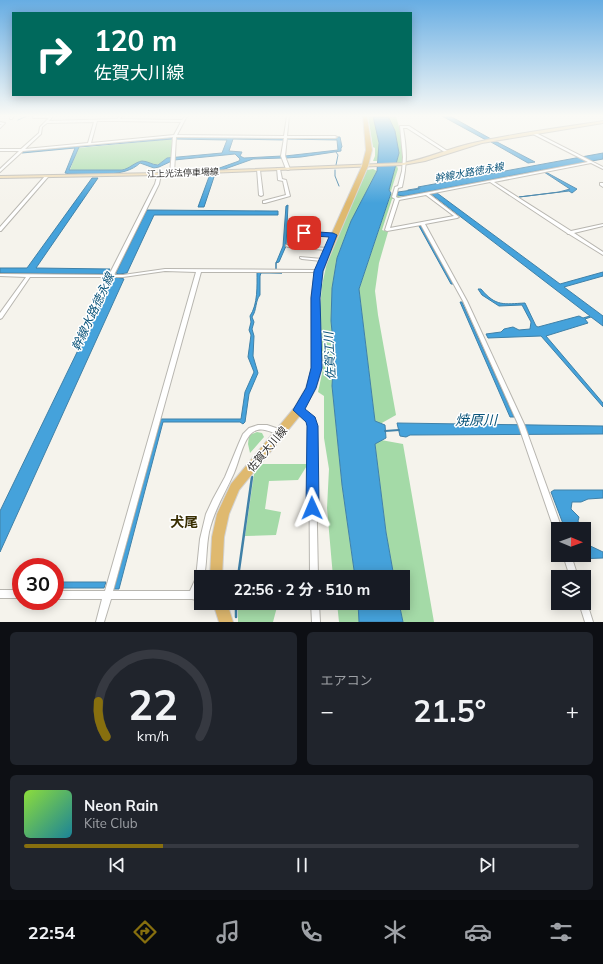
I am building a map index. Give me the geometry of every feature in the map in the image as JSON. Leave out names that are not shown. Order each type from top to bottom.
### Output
[{"type":"main road","name":"佐賀大川線","points":[[216,570],[218,538],[223,514],[235,487],[298,410],[311,388],[316,368],[316,298],[319,271],[333,235],[368,166],[368,145]]},
{"type":"main road","name":"江上光法停車場線","points":[[0,177],[172,174],[404,164],[424,161],[471,145]]},
{"type":"main road","points":[[222,610],[226,622]]},
{"type":"street","points":[[0,171],[27,145]]},
{"type":"street","points":[[0,150],[20,152],[73,145]]},
{"type":"street","points":[[172,174],[174,145]]},
{"type":"street","points":[[284,145],[283,156],[288,169]]},
{"type":"street","points":[[405,145],[406,149],[400,187],[397,187],[387,230],[456,217],[426,193]]},
{"type":"street","points":[[436,145],[447,152]]},
{"type":"street","points":[[558,145],[603,168]]},
{"type":"street","points":[[396,195],[426,193],[590,161]]},
{"type":"street","points":[[264,202],[288,196],[284,180],[280,180],[278,169]]},
{"type":"street","points":[[258,170],[261,195]]},
{"type":"street","points":[[111,275],[157,184],[159,174]]},
{"type":"street","points":[[0,230],[46,177]]},
{"type":"street","points":[[490,181],[603,254]]},
{"type":"street","points":[[423,224],[465,301],[521,424],[556,522]]},
{"type":"street","points":[[570,233],[603,225]]},
{"type":"street","points":[[289,232],[333,235]]},
{"type":"street","points":[[288,246],[327,249]]},
{"type":"street","points":[[302,258],[322,260]]},
{"type":"street","points":[[0,275],[123,276],[165,270],[319,271]]},
{"type":"street","points":[[100,622],[199,270]]},
{"type":"street","points":[[0,317],[30,275]]},
{"type":"street","points":[[298,410],[311,420],[312,426],[314,570]]},
{"type":"street","points":[[64,595],[192,595],[199,582],[202,549],[208,521],[215,500],[231,472],[243,437],[250,430],[262,427],[272,428],[280,432]]},
{"type":"street","points":[[0,594],[12,594]]},
{"type":"street","points":[[315,610],[316,622]]},
{"type":"street","points":[[585,610],[589,622]]},
{"type":"green space","points":[[109,145],[173,145],[172,158],[167,158],[159,164],[141,161],[128,169],[122,170],[70,170],[78,148]]},
{"type":"green space","points":[[373,145],[379,145],[377,161],[373,161],[375,156],[375,148]]},
{"type":"green space","points":[[398,145],[404,145],[405,161],[402,161],[402,166],[397,166],[398,169],[391,191],[389,190],[399,153]]},
{"type":"green space","points":[[373,169],[377,171],[351,221],[337,258],[332,288],[331,321],[334,353],[332,386],[342,485],[354,570],[332,570],[327,508],[329,469],[324,438],[324,396],[318,392],[323,369],[320,309],[322,285],[328,258],[367,170]]},
{"type":"green space","points":[[391,194],[403,197],[392,199],[382,230],[388,232],[379,263],[375,291],[396,415],[380,424],[375,421],[359,289]]},
{"type":"green space","points":[[257,432],[262,433],[264,437],[250,453],[248,444],[249,435]]},
{"type":"green space","points":[[381,440],[403,444],[434,622],[403,622],[400,610],[410,610],[410,570],[393,570],[386,532],[375,444]]},
{"type":"green space","points":[[260,464],[308,464],[298,480],[269,481],[265,509],[281,512],[276,535],[245,536],[254,474]]},
{"type":"green space","points":[[238,610],[276,610],[273,622],[238,622]]},
{"type":"green space","points":[[338,610],[358,610],[359,622],[339,622]]},
{"type":"water","points":[[102,145],[79,147],[69,170],[122,170],[142,161],[158,165],[167,158],[222,153],[225,145],[231,145],[229,151],[242,152],[240,156],[244,158],[282,156],[282,158],[253,159],[222,170],[214,170],[239,161],[240,159],[235,154],[174,160],[154,168],[140,163],[134,168],[117,173],[70,174],[65,173],[75,148],[22,153],[23,151]]},
{"type":"water","points":[[338,145],[342,145],[341,151],[301,157],[286,158],[285,156],[338,150]]},
{"type":"water","points":[[379,145],[398,145],[399,153],[389,190],[391,193],[359,289],[375,421],[385,425],[386,438],[375,444],[386,532],[393,570],[354,570],[342,485],[332,386],[334,353],[331,321],[332,288],[337,258],[351,221],[377,171]]},
{"type":"water","points":[[496,145],[503,145],[535,162],[528,163]]},
{"type":"water","points":[[603,153],[603,159],[542,170],[577,189],[572,193],[569,191],[519,197],[559,192],[570,189],[541,170],[404,196],[397,195],[398,192],[419,189],[418,187]]},
{"type":"water","points":[[210,174],[215,174],[204,207],[198,207]]},
{"type":"water","points":[[92,178],[98,178],[36,268],[110,269],[107,274],[0,273],[0,268],[27,268]]},
{"type":"water","points":[[437,193],[560,284],[603,272],[603,276],[564,287],[603,316],[603,326],[591,317],[585,319],[588,323],[546,336],[603,403],[603,407],[541,336],[488,338],[486,334],[501,332],[504,329],[513,327],[519,330],[530,329],[531,322],[522,305],[499,306],[482,295],[478,289],[481,289],[486,295],[496,302],[506,304],[525,303],[536,326],[538,327],[579,316],[583,318],[590,316],[431,194]]},
{"type":"water","points":[[288,205],[286,246],[279,262],[276,263],[283,246],[286,206]]},
{"type":"water","points":[[147,210],[278,211],[278,215],[154,215],[127,273],[116,273]]},
{"type":"water","points":[[419,226],[421,226],[453,284],[451,284]]},
{"type":"water","points":[[257,272],[282,273],[261,273],[260,276],[260,295],[252,317],[254,322],[252,329],[254,336],[253,356],[258,373],[249,394],[245,422],[243,424],[240,422],[163,422],[119,589],[114,589],[161,419],[241,419],[245,392],[254,372],[248,357],[251,335],[249,330],[251,322],[250,316],[256,300]]},
{"type":"water","points":[[117,277],[124,279],[0,552],[0,511],[113,278]]},
{"type":"water","points":[[460,302],[462,302],[514,417],[510,417]]},
{"type":"water","points":[[397,423],[603,426],[603,434],[410,435],[406,437],[400,436]]},
{"type":"water","points":[[554,490],[603,490],[603,498],[572,502],[571,509],[579,517],[578,522],[562,522],[551,492]]},
{"type":"water","points":[[591,546],[603,552],[603,558],[591,558]]},
{"type":"water","points":[[64,582],[106,582],[104,588],[64,588]]},
{"type":"water","points":[[358,610],[400,610],[403,622],[359,622]]},
{"type":"waterway","points":[[336,152],[338,155],[336,165]]},
{"type":"waterway","points":[[335,170],[335,176],[339,186]]},
{"type":"waterway","name":"幹線水路徳永線","points":[[408,190],[420,188]]},
{"type":"waterway","points":[[276,263],[276,269]]},
{"type":"waterway","name":"焼原川","points":[[385,431],[399,430]]},
{"type":"waterway","points":[[239,570],[252,477]]},
{"type":"waterway","points":[[236,610],[236,617]]},
{"type":"district","name":"犬尾","points":[[184,522]]},
{"type":"route","points":[[304,233],[333,235],[319,271],[316,298],[316,368],[311,388],[298,410],[306,414],[311,420],[312,426],[312,508]]},
{"type":"water label","name":"佐賀江川","points":[[330,356]]}]
